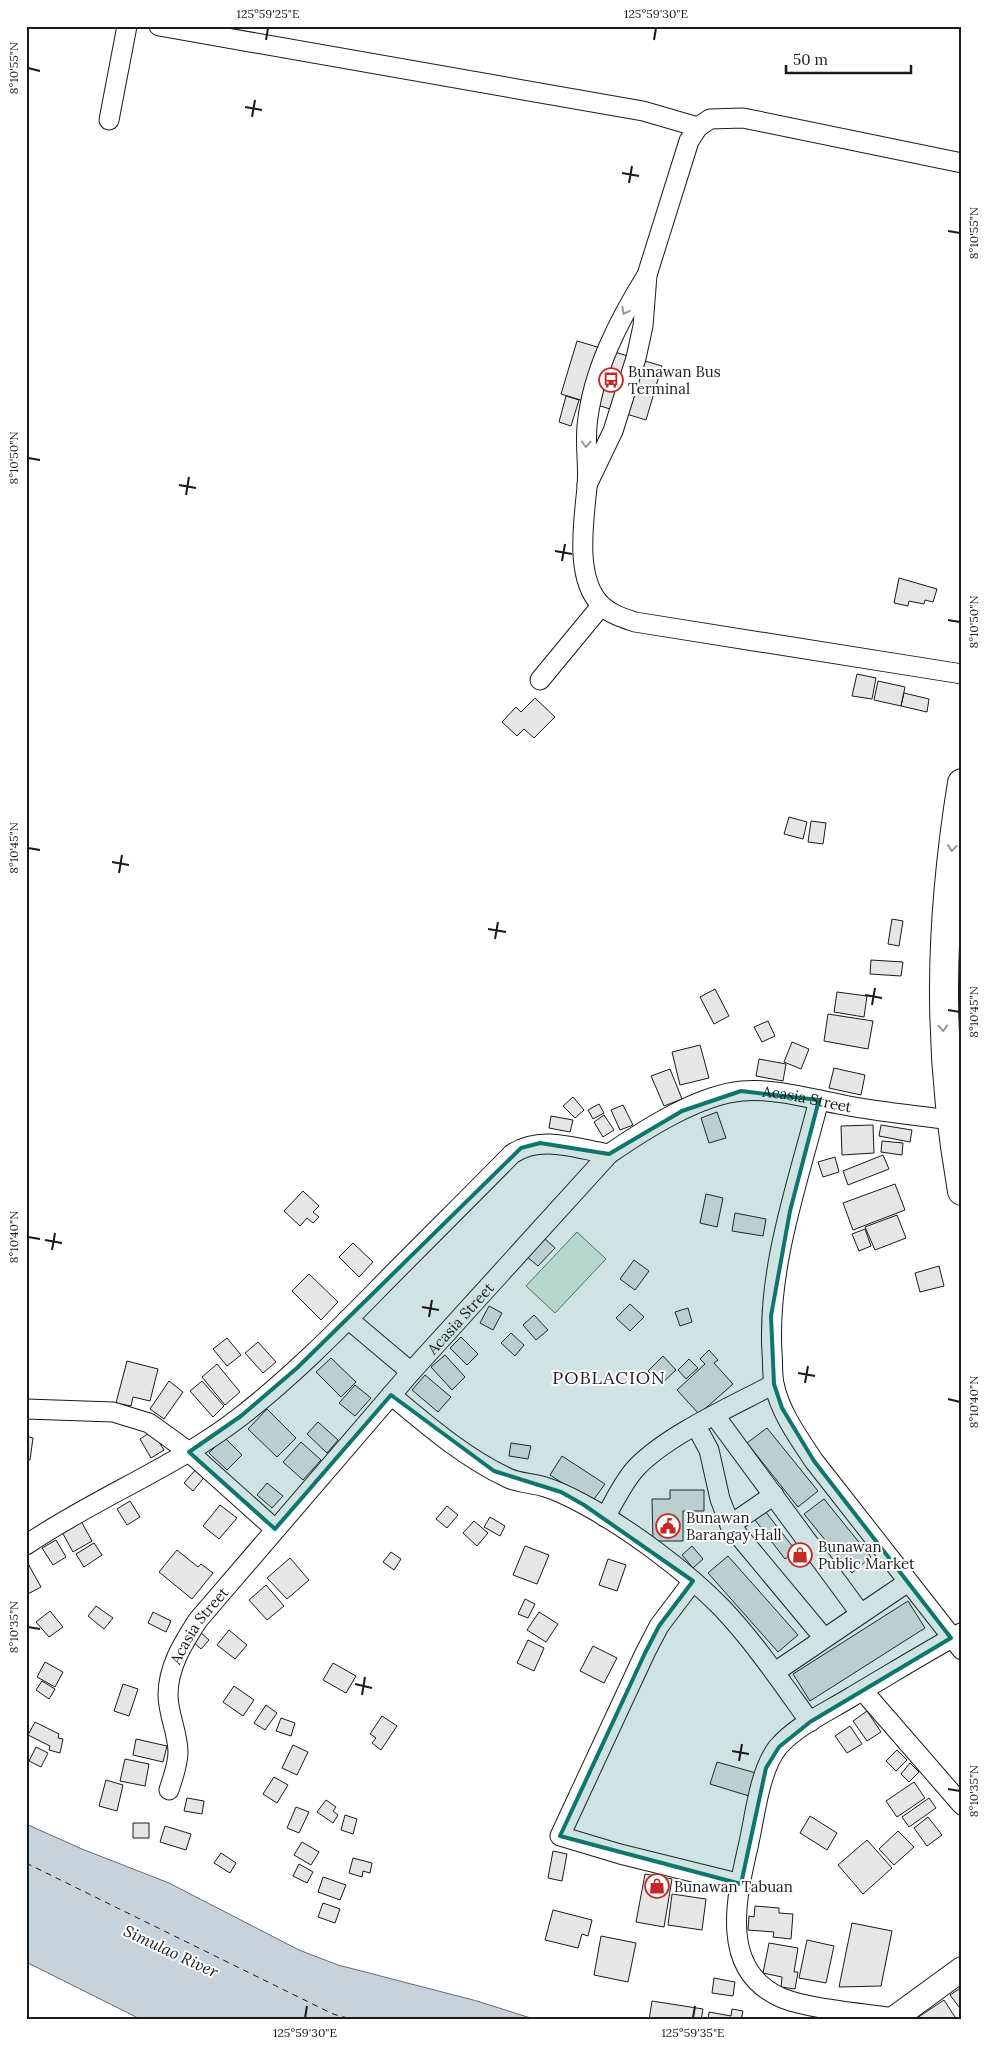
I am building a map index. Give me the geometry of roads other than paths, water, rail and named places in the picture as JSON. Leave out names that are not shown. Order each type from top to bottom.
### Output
[{"type":"highway","points":[[962,783],[951,847],[943,940],[943,1025],[950,1120],[958,1146],[962,1191]]},
{"type":"main road","points":[[893,2019],[962,1969]]},
{"type":"street","points":[[109,120],[126,26]]},
{"type":"street","points":[[159,26],[643,112],[698,127]]},
{"type":"street","points":[[587,486],[613,431],[636,358],[643,326],[647,275],[682,158],[698,127],[710,119],[742,118],[962,163]]},
{"type":"street","points":[[647,275],[615,330],[591,403],[585,450],[587,486],[583,532],[585,567],[591,590],[601,606],[618,616],[635,622],[962,674]]},
{"type":"street","points":[[540,680],[601,606]]},
{"type":"street","name":"Acasia Street","points":[[169,1790],[178,1752],[168,1696],[172,1667],[185,1639],[198,1620],[391,1394],[609,1154],[664,1120],[721,1096],[742,1091],[762,1091],[950,1120]]},
{"type":"street","points":[[819,1100],[781,1247],[775,1281],[771,1316],[774,1384],[782,1408],[796,1434],[908,1582],[958,1640],[810,1722],[779,1746],[766,1768],[741,1884],[736,1914],[736,1934],[740,1952],[756,1979],[770,1992],[795,2002],[893,2019]]},
{"type":"street","points":[[26,1545],[70,1518],[189,1452],[242,1416],[297,1368],[348,1319],[512,1154],[521,1148],[540,1143],[609,1154]]},
{"type":"street","points":[[348,1319],[411,1372]]},
{"type":"street","points":[[605,1517],[635,1469],[651,1454],[696,1426],[774,1384]]},
{"type":"street","points":[[391,1394],[424,1423],[477,1460],[511,1479],[544,1486],[561,1492],[605,1517],[693,1581],[721,1608],[775,1672],[810,1722]]},
{"type":"street","points":[[26,1409],[113,1412],[132,1416],[149,1423],[189,1452],[275,1530]]},
{"type":"street","points":[[715,1416],[860,1613]]},
{"type":"street","points":[[696,1426],[709,1450],[720,1499],[730,1524],[824,1638]]},
{"type":"street","points":[[730,1524],[774,1495]]},
{"type":"street","points":[[693,1581],[659,1626],[560,1836],[620,1854],[741,1884]]},
{"type":"street","points":[[775,1672],[908,1582]]},
{"type":"street","points":[[863,1691],[962,1805]]},
{"type":"water","name":"Simulao River","points":[[26,1824],[82,1849],[169,1883],[299,1950],[338,1965],[477,2001],[537,2020],[142,2020],[26,1962]]},
{"type":"place","name":"Bunawan Bus Terminal","points":[[611,380]]},
{"type":"place","name":"Bunawan Barangay Hall","points":[[668,1526]]},
{"type":"place","name":"Bunawan Public Market","points":[[800,1555]]},
{"type":"place","name":"Bunawan Tabuan","points":[[657,1886]]},
{"type":"district","name":"POBLACION","points":[[609,1377]]}]
